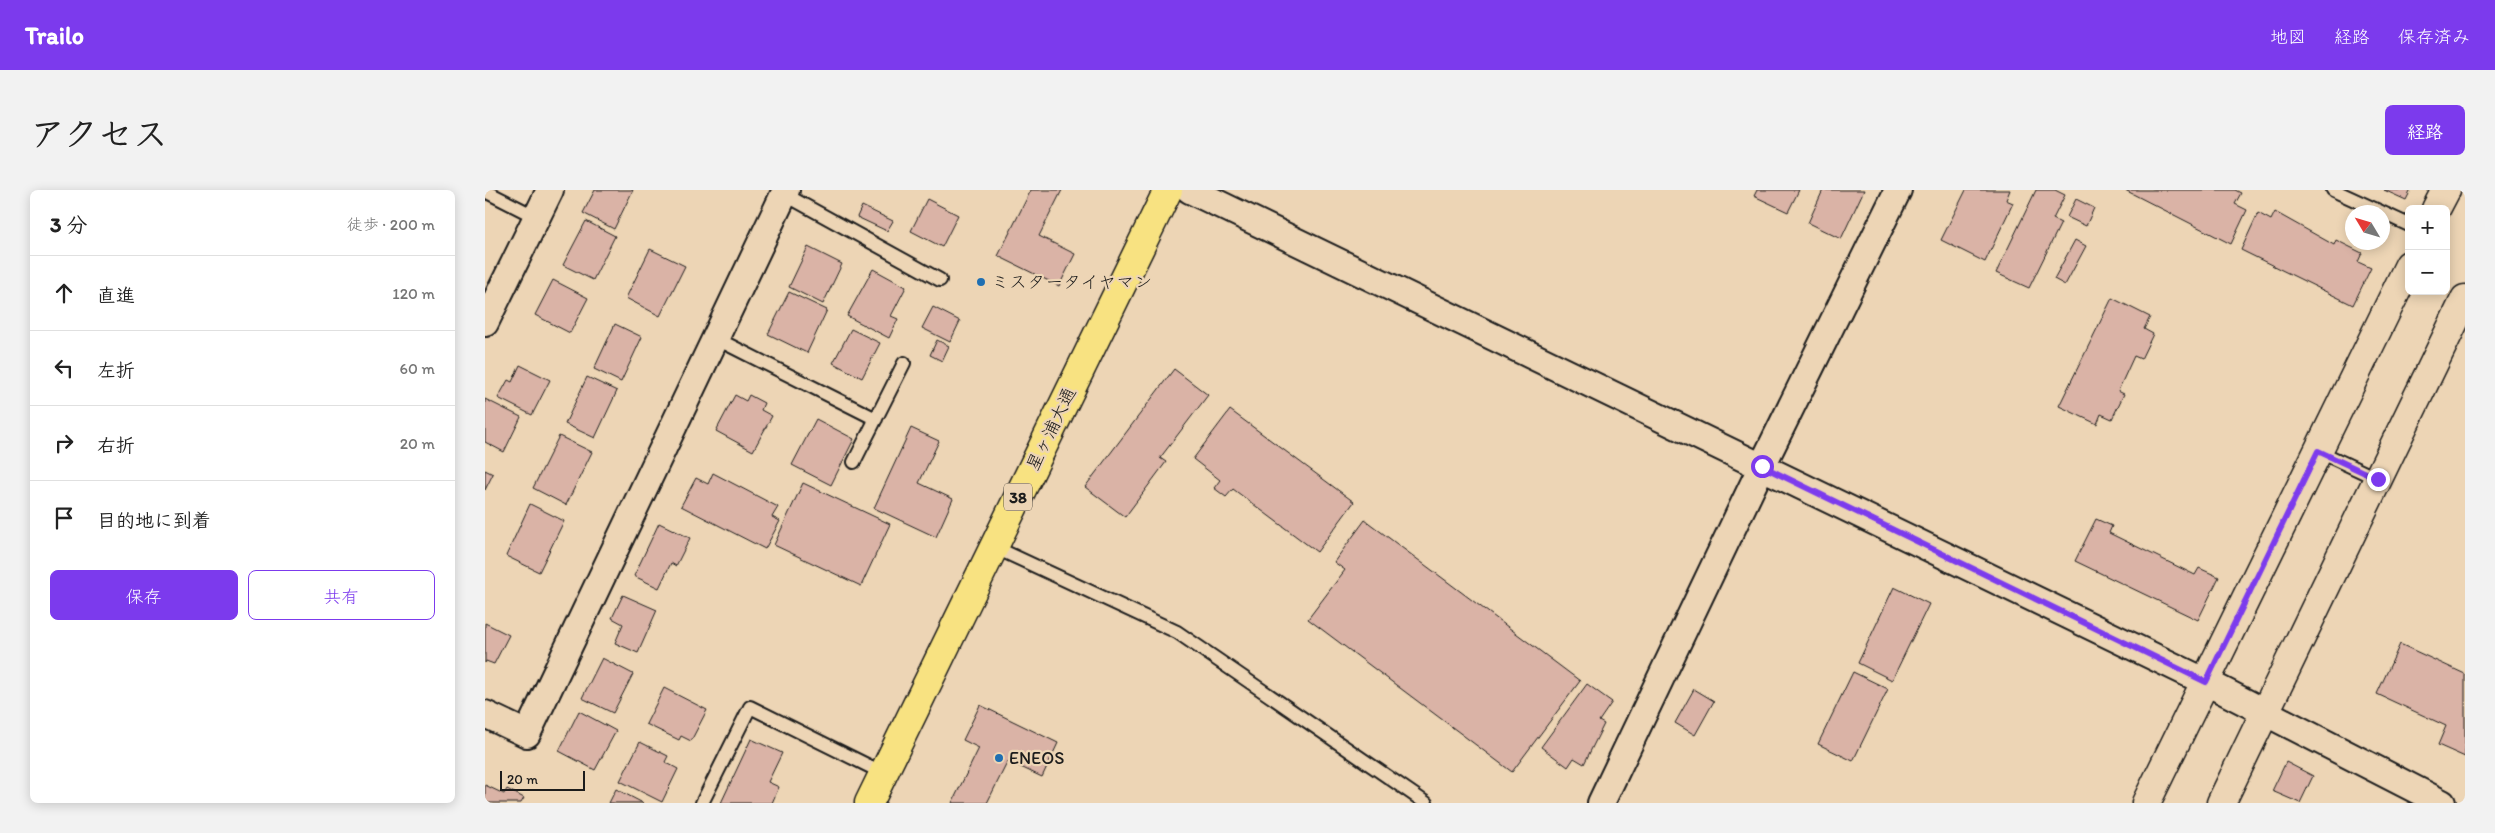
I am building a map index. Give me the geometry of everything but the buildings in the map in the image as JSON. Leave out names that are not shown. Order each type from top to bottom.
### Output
[{"type":"highway","name":"星ヶ浦大通","points":[[869,803],[1168,190]]},
{"type":"street","points":[[485,323],[491,296],[550,190]]},
{"type":"street","points":[[1190,190],[2206,682],[2442,803]]},
{"type":"street","points":[[1601,803],[1762,466],[1898,190]]},
{"type":"street","points":[[2438,205],[2445,190]]},
{"type":"street","points":[[485,714],[527,734],[785,192]]},
{"type":"street","points":[[2147,803],[2405,273]]},
{"type":"street","points":[[2221,803],[2465,299]]},
{"type":"lane","points":[[2333,190],[2365,205]]},
{"type":"lane","points":[[485,191],[536,217]]},
{"type":"lane","points":[[785,192],[940,280]]},
{"type":"lane","points":[[2390,217],[2405,223]]},
{"type":"lane","points":[[715,338],[876,419]]},
{"type":"lane","points":[[854,462],[904,363]]},
{"type":"lane","points":[[2318,451],[2378,479]]},
{"type":"lane","points":[[994,546],[1177,632],[1425,803]]},
{"type":"lane","points":[[702,803],[750,707],[883,774]]},
{"type":"place","name":"ミスタータイヤマン","points":[[981,282]]},
{"type":"place","name":"ENEOS","points":[[999,758]]},
{"type":"route","points":[[1762,466],[2206,682],[2318,451],[2378,479]]}]
